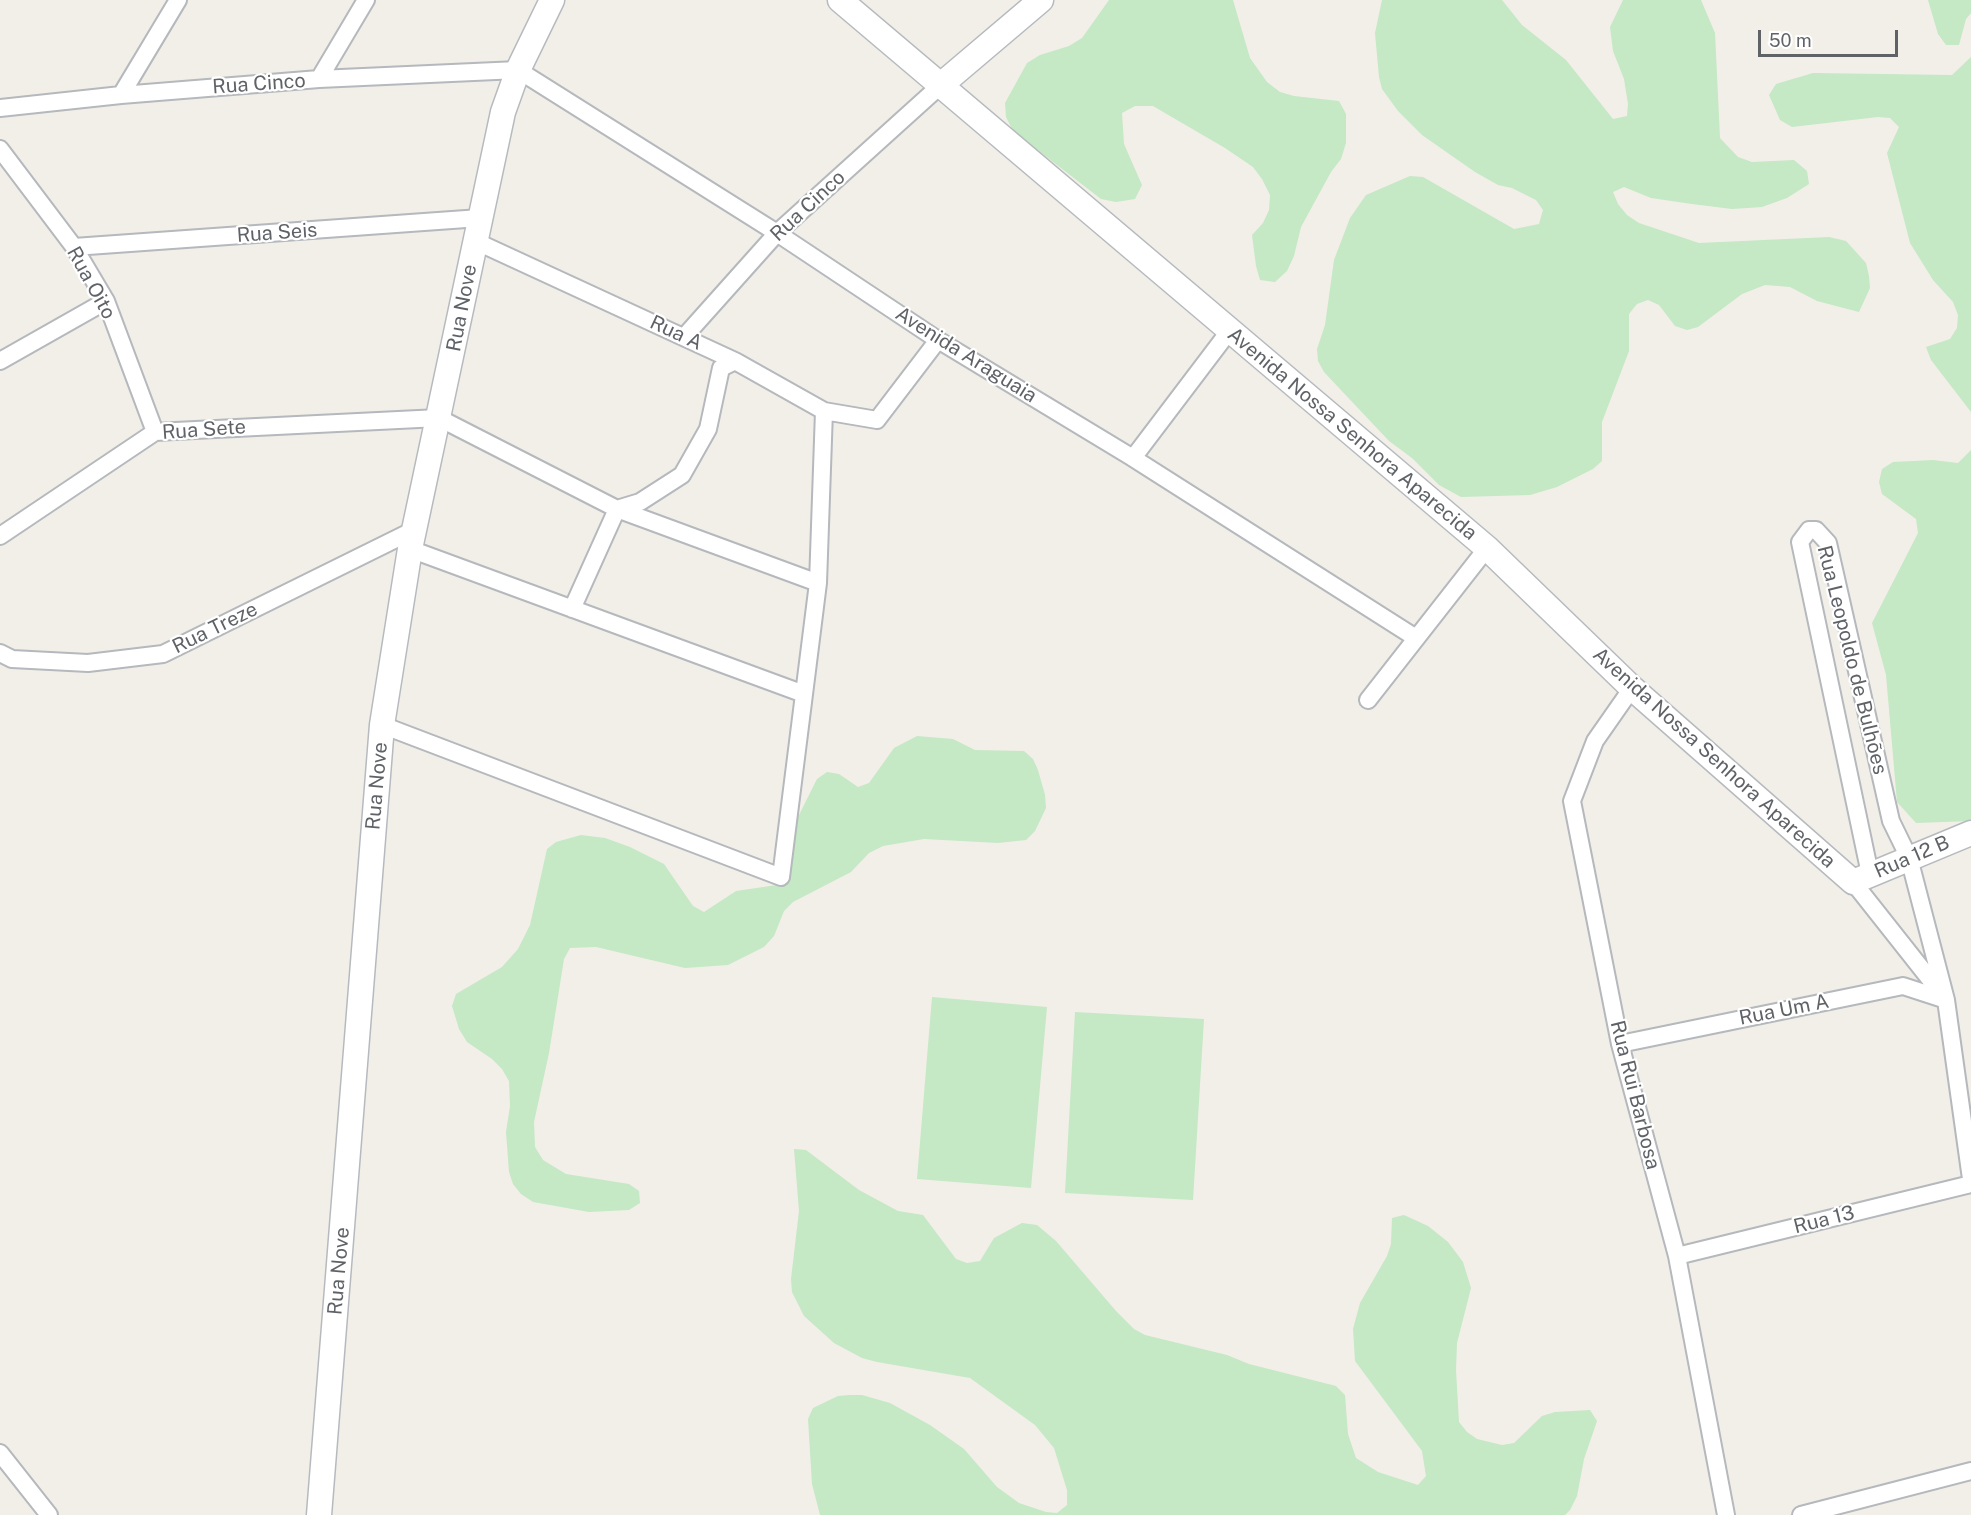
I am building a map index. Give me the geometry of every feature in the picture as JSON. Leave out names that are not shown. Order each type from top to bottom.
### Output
[{"type":"street","points":[[122,94],[178,0]]},
{"type":"street","points":[[319,79],[366,0]]},
{"type":"street","points":[[518,70],[552,0]]},
{"type":"street","name":"Avenida Nossa Senhora Aparecida","points":[[840,0],[942,84],[1487,548],[1632,688],[1862,878]]},
{"type":"street","points":[[942,84],[1041,0]]},
{"type":"street","name":"Rua Cinco","points":[[0,108],[122,94],[319,79],[518,70]]},
{"type":"street","name":"Rua Nove","points":[[319,1515],[382,725],[413,539],[503,112],[518,70]]},
{"type":"street","name":"Avenida Araguaia","points":[[518,70],[777,233],[938,340],[1133,458],[1416,638]]},
{"type":"street","name":"Rua Cinco","points":[[684,337],[777,233],[942,84]]},
{"type":"street","name":"Rua Oito","points":[[0,149],[74,248],[106,302],[155,432]]},
{"type":"street","name":"Rua Seis","points":[[74,248],[478,230]]},
{"type":"street","name":"Rua A","points":[[478,230],[735,361],[824,411],[877,420],[938,340]]},
{"type":"street","points":[[0,362],[106,302]]},
{"type":"street","points":[[1133,458],[1230,330]]},
{"type":"street","points":[[572,609],[617,509],[640,502],[682,475],[708,429],[721,369],[735,361]]},
{"type":"street","points":[[382,725],[781,877],[818,583],[824,411]]},
{"type":"street","points":[[439,418],[617,509],[818,583]]},
{"type":"street","name":"Rua Sete","points":[[0,536],[155,432],[439,418]]},
{"type":"street","name":"Rua Leopoldo de Bulhões","points":[[1946,1000],[1862,878],[1800,542],[1809,530],[1816,530],[1828,543],[1891,821],[1909,858],[1946,1000],[1971,1179]]},
{"type":"street","points":[[413,539],[572,609],[804,694]]},
{"type":"street","name":"Rua Treze","points":[[0,653],[12,659],[88,663],[163,654],[413,539]]},
{"type":"street","points":[[1368,700],[1487,548]]},
{"type":"street","name":"Rua Rui Barbosa","points":[[1632,688],[1596,741],[1572,801],[1620,1044],[1677,1256],[1726,1515]]},
{"type":"street","name":"Rua 12 B","points":[[1862,878],[1971,833]]},
{"type":"street","name":"Rua Um A","points":[[1620,1044],[1903,986],[1946,1000]]},
{"type":"street","name":"Rua 13","points":[[1677,1256],[1971,1184]]},
{"type":"street","points":[[0,1452],[49,1515]]},
{"type":"street","points":[[1802,1515],[1971,1471]]},
{"type":"green space","points":[[1109,0],[1233,0],[1250,58],[1267,82],[1280,92],[1294,96],[1339,101],[1346,114],[1346,143],[1341,159],[1331,172],[1301,227],[1294,256],[1287,271],[1275,282],[1260,280],[1252,235],[1263,223],[1269,210],[1270,195],[1262,179],[1253,167],[1225,148],[1153,106],[1135,106],[1122,113],[1124,144],[1142,185],[1135,199],[1116,202],[1101,199],[1013,131],[1006,117],[1005,103],[1027,63],[1040,55],[1069,46],[1082,38]]},
{"type":"green space","points":[[1382,0],[1502,0],[1522,25],[1566,60],[1613,119],[1627,116],[1628,104],[1624,79],[1613,51],[1610,27],[1623,0],[1701,0],[1715,33],[1720,138],[1738,157],[1752,162],[1794,160],[1807,171],[1809,184],[1787,198],[1762,207],[1732,209],[1692,204],[1651,198],[1624,187],[1613,192],[1618,204],[1627,215],[1639,223],[1699,243],[1829,237],[1846,241],[1866,263],[1869,276],[1870,288],[1859,312],[1817,301],[1790,287],[1765,285],[1742,294],[1698,327],[1687,330],[1675,326],[1659,305],[1648,300],[1637,304],[1629,314],[1629,351],[1602,422],[1602,461],[1593,469],[1557,487],[1530,495],[1461,497],[1439,485],[1412,458],[1389,441],[1324,372],[1318,361],[1317,349],[1325,325],[1334,260],[1350,218],[1366,195],[1410,176],[1423,177],[1514,229],[1539,224],[1543,210],[1536,200],[1512,188],[1498,185],[1475,172],[1422,135],[1398,111],[1382,89],[1379,77],[1375,33]]},
{"type":"green space","points":[[1928,0],[1971,0],[1971,13],[1966,19],[1959,45],[1946,45],[1938,34]]},
{"type":"green space","points":[[1971,57],[1971,412],[1931,360],[1926,347],[1950,339],[1957,328],[1958,315],[1953,302],[1933,280],[1910,243],[1887,153],[1899,127],[1890,118],[1878,117],[1792,127],[1780,120],[1769,95],[1776,84],[1813,73],[1952,75]]},
{"type":"green space","points":[[1971,450],[1971,821],[1916,823],[1897,802],[1886,675],[1872,623],[1918,533],[1916,519],[1882,494],[1879,482],[1882,469],[1893,462],[1933,460],[1958,463]]},
{"type":"green space","points":[[917,736],[953,739],[975,750],[1024,751],[1033,759],[1045,795],[1046,808],[1035,831],[1026,840],[998,843],[924,839],[883,846],[869,853],[851,872],[793,902],[784,911],[774,936],[764,947],[728,965],[685,968],[596,947],[570,948],[564,959],[549,1053],[534,1122],[535,1147],[543,1160],[566,1174],[629,1184],[639,1191],[640,1203],[629,1210],[589,1212],[533,1202],[521,1194],[513,1184],[509,1172],[506,1132],[510,1106],[509,1081],[492,1059],[467,1042],[459,1029],[452,1006],[456,994],[502,967],[518,949],[530,925],[547,849],[556,842],[581,835],[605,838],[630,847],[664,864],[693,906],[704,912],[736,891],[777,885],[785,876],[789,835],[817,779],[827,772],[839,774],[858,787],[869,783],[894,748]]},
{"type":"green space","points":[[932,997],[1047,1007],[1031,1188],[917,1179]]},
{"type":"green space","points":[[1075,1012],[1204,1019],[1193,1200],[1065,1193]]},
{"type":"green space","points":[[794,1149],[806,1150],[859,1190],[898,1211],[923,1215],[956,1259],[967,1263],[980,1261],[994,1238],[1022,1223],[1037,1225],[1056,1241],[1116,1311],[1134,1329],[1145,1335],[1227,1355],[1249,1364],[1336,1386],[1345,1395],[1348,1434],[1356,1458],[1378,1472],[1418,1485],[1426,1476],[1422,1451],[1355,1361],[1353,1329],[1360,1303],[1387,1256],[1391,1244],[1392,1218],[1404,1215],[1428,1226],[1448,1242],[1463,1262],[1471,1288],[1457,1343],[1459,1422],[1477,1439],[1502,1445],[1514,1443],[1542,1416],[1555,1412],[1590,1410],[1597,1421],[1584,1459],[1577,1496],[1565,1515],[820,1515],[812,1484],[808,1419],[813,1408],[838,1396],[862,1395],[890,1403],[930,1425],[964,1449],[997,1487],[1019,1503],[1046,1512],[1057,1513],[1067,1505],[1067,1490],[1054,1448],[1035,1425],[970,1378],[862,1358],[834,1343],[804,1316],[792,1292],[791,1279],[799,1211]]}]
